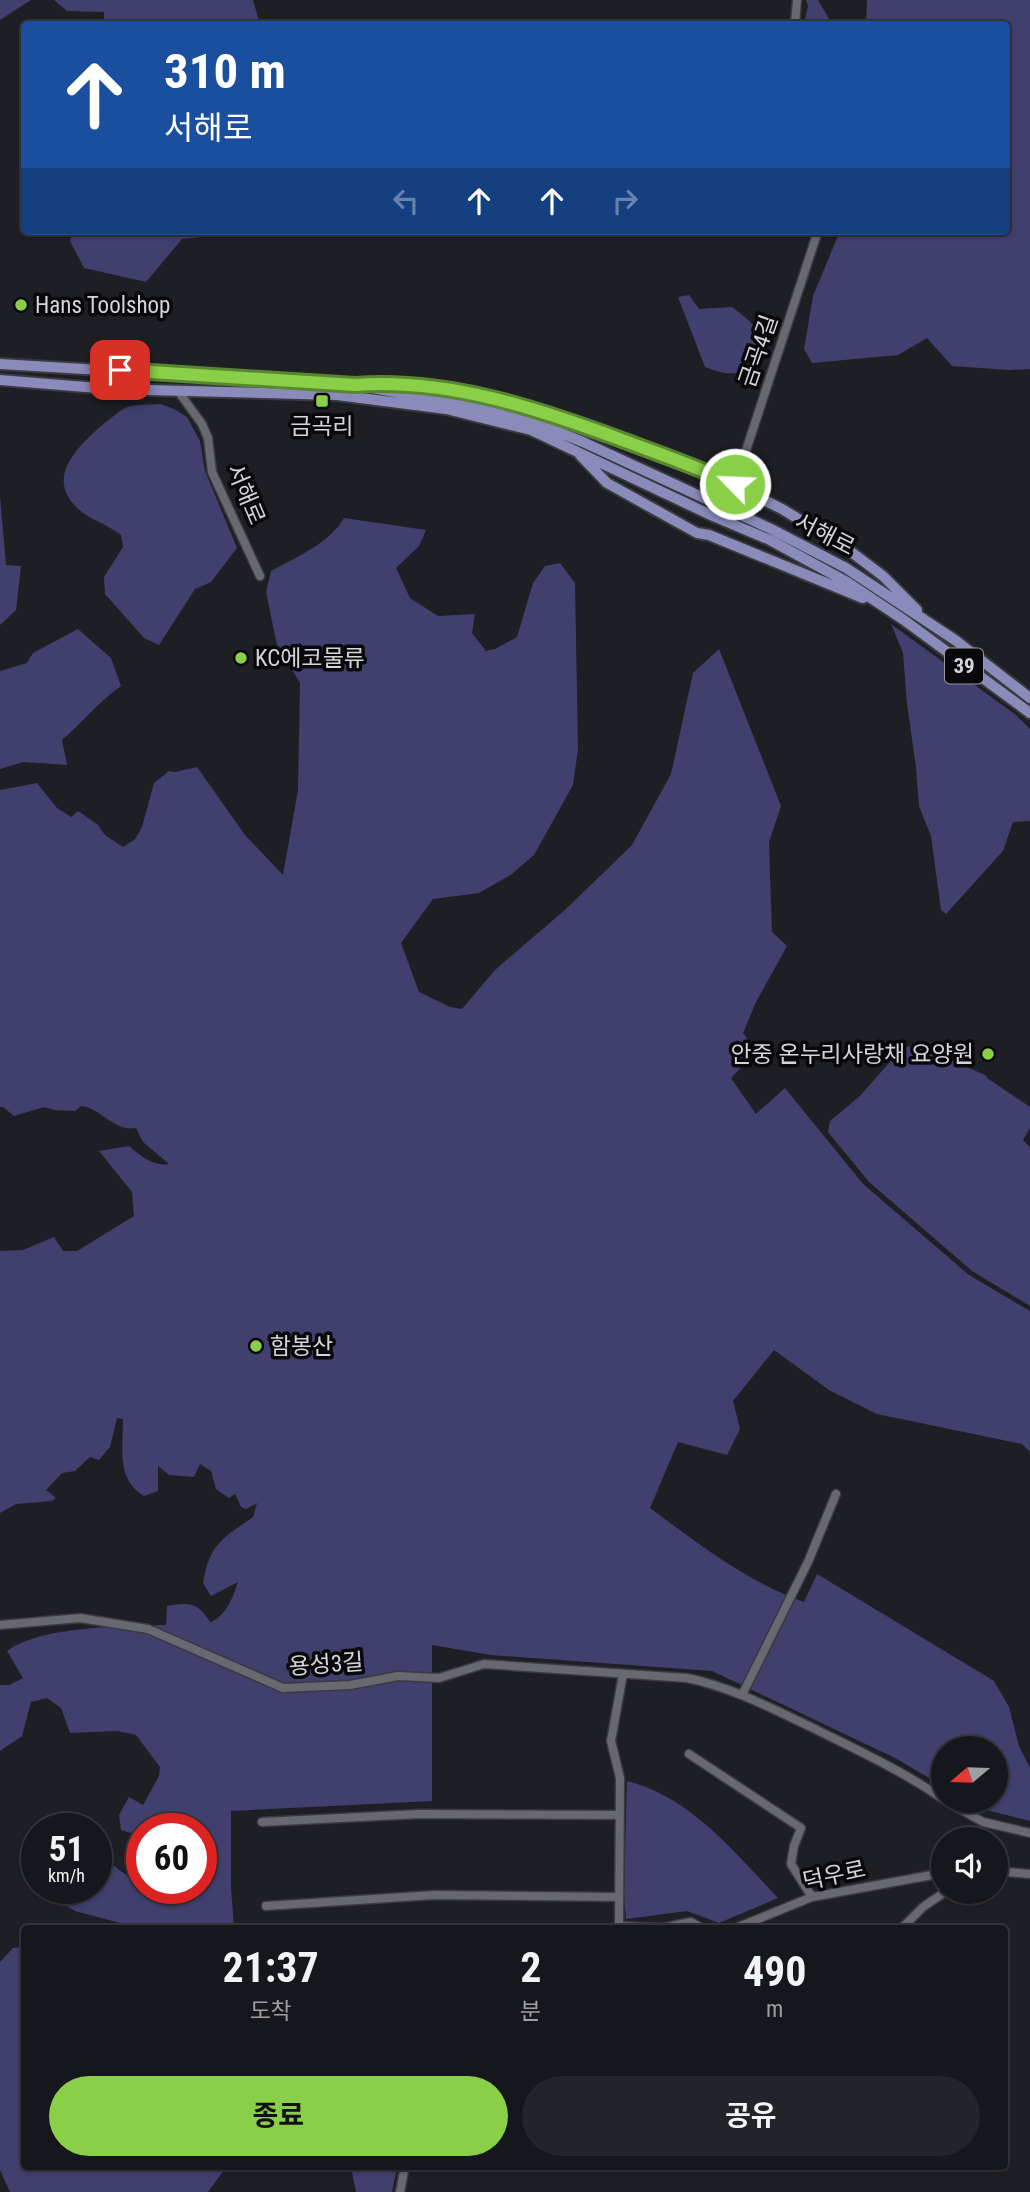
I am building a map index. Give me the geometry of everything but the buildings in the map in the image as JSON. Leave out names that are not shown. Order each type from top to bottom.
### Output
[{"type":"main road","name":"서해로","points":[[0,364],[355,385],[457,402],[533,422],[583,442],[771,529],[846,568],[955,640],[1030,698]]},
{"type":"main road","name":"서해로","points":[[0,380],[110,390],[337,396],[446,409],[531,430],[770,540],[847,582],[1030,713]]},
{"type":"main road","points":[[355,385],[397,383],[494,398],[532,407],[699,468],[785,511],[846,548],[905,596],[925,620]]},
{"type":"main road","points":[[577,451],[607,483],[687,528],[878,603]]},
{"type":"street","points":[[794,21],[797,0]]},
{"type":"street","name":"금곡4길","points":[[735,484],[817,235]]},
{"type":"street","name":"서해로","points":[[178,391],[208,438],[212,472],[260,576]]},
{"type":"street","points":[[742,1695],[808,1562],[836,1494]]},
{"type":"street","name":"용성3길","points":[[0,1625],[80,1618],[148,1629],[284,1688],[350,1685],[398,1676],[439,1678],[484,1664],[687,1678],[716,1684],[742,1695],[906,1773],[931,1790]]},
{"type":"street","points":[[619,1925],[620,1778],[611,1741],[623,1674]]},
{"type":"street","points":[[690,1754],[801,1828],[791,1864],[812,1897]]},
{"type":"street","name":"용성3길","points":[[968,1813],[984,1822],[1030,1833]]},
{"type":"street","points":[[262,1822],[419,1814],[620,1815]]},
{"type":"street","points":[[1008,1872],[1030,1874]]},
{"type":"street","name":"덕우로","points":[[743,1925],[812,1897],[931,1875]]},
{"type":"street","points":[[266,1906],[434,1895],[618,1897]]},
{"type":"street","points":[[905,1925],[931,1902]]},
{"type":"street","points":[[677,1925],[691,1922],[696,1925]]},
{"type":"street","points":[[400,2192],[404,2170]]},
{"type":"shaded area","points":[[0,0],[31,0],[0,20]]},
{"type":"shaded area","points":[[54,0],[253,0],[259,21],[104,21],[104,12],[67,11]]},
{"type":"shaded area","points":[[806,0],[818,0],[830,21],[805,21],[808,6]]},
{"type":"shaded area","points":[[867,0],[1030,0],[1030,369],[952,366],[927,338],[898,355],[812,363],[804,349],[813,296],[838,235],[1010,235],[1010,21],[866,21]]},
{"type":"shaded area","points":[[72,235],[222,235],[182,239],[146,282],[84,268],[70,241]]},
{"type":"shaded area","points":[[689,295],[699,309],[732,307],[754,326],[765,345],[764,355],[757,369],[731,373],[705,367],[678,297]]},
{"type":"shaded area","points":[[161,404],[187,417],[200,441],[205,471],[237,548],[211,582],[195,589],[159,645],[144,638],[105,594],[104,577],[123,547],[121,535],[74,505],[64,487],[64,476],[67,465],[81,445],[117,413],[132,406]]},
{"type":"shaded area","points":[[0,496],[6,565],[21,566],[16,610],[0,625]]},
{"type":"shaded area","points":[[344,518],[426,530],[419,546],[396,568],[410,598],[438,616],[475,614],[472,633],[486,651],[517,637],[533,583],[545,566],[560,563],[575,583],[578,749],[573,785],[534,855],[512,874],[479,893],[433,899],[401,943],[419,992],[450,1007],[462,1009],[495,970],[566,909],[632,845],[671,774],[693,673],[719,649],[781,806],[769,842],[772,932],[787,946],[756,1002],[743,1033],[756,1051],[731,1078],[756,1114],[785,1088],[863,1184],[969,1275],[1030,1311],[1030,1452],[1022,1444],[877,1414],[829,1390],[774,1350],[733,1401],[740,1429],[727,1455],[678,1442],[650,1508],[724,1561],[763,1584],[804,1602],[817,1574],[994,1681],[1009,1707],[1019,1746],[1030,1768],[1030,1821],[999,1813],[1008,1813],[1008,1736],[931,1736],[931,1779],[895,1758],[712,1671],[490,1655],[432,1645],[432,1801],[231,1811],[234,1925],[128,1925],[75,1911],[63,1904],[112,1904],[112,1866],[126,1875],[126,1904],[217,1904],[217,1813],[126,1813],[126,1831],[121,1830],[119,1815],[129,1797],[143,1805],[159,1776],[160,1767],[136,1735],[117,1731],[70,1733],[61,1708],[47,1698],[31,1702],[22,1736],[0,1751],[0,1685],[9,1685],[23,1678],[7,1651],[22,1643],[61,1632],[166,1625],[167,1606],[192,1605],[201,1610],[210,1622],[216,1619],[228,1606],[238,1582],[211,1596],[203,1583],[209,1559],[225,1537],[253,1517],[257,1503],[246,1509],[241,1507],[235,1494],[229,1498],[216,1489],[211,1471],[200,1464],[194,1477],[169,1475],[158,1466],[158,1491],[144,1496],[135,1489],[125,1472],[122,1451],[123,1419],[117,1418],[110,1447],[99,1460],[90,1457],[75,1471],[62,1473],[46,1490],[56,1498],[52,1501],[16,1504],[0,1513],[0,1251],[23,1250],[54,1237],[63,1251],[77,1251],[134,1216],[132,1192],[99,1151],[129,1146],[152,1162],[169,1164],[143,1142],[136,1128],[121,1127],[88,1108],[81,1106],[75,1111],[44,1107],[14,1116],[0,1107],[0,790],[37,783],[57,808],[71,817],[78,811],[123,847],[135,839],[142,827],[154,783],[169,771],[197,767],[245,835],[283,875],[298,790],[300,683],[277,645],[266,592],[271,571],[321,543]]},
{"type":"shaded area","points":[[891,624],[1016,715],[1030,729],[1030,821],[1013,822],[1003,851],[946,914],[941,910],[931,836],[919,806],[903,653]]},
{"type":"shaded area","points":[[78,629],[111,658],[121,686],[62,740],[67,765],[24,762],[0,769],[0,671],[27,663],[33,653]]},
{"type":"shaded area","points":[[918,1045],[987,1076],[1030,1107],[1030,1128],[1023,1140],[1030,1147],[1030,1306],[972,1271],[869,1182],[828,1132],[830,1121],[860,1096],[902,1048]]},
{"type":"shaded area","points":[[627,1781],[650,1789],[692,1813],[728,1845],[778,1898],[719,1923],[687,1911],[626,1919],[624,1893]]},
{"type":"shaded area","points":[[21,1947],[21,2170],[224,2170],[208,2192],[10,2192],[0,2170],[0,1962],[13,1948]]},
{"type":"shaded area","points":[[352,2170],[396,2170],[392,2192],[356,2192]]},
{"type":"place","name":"Hans Toolshop","points":[[21,305]]},
{"type":"place","name":"금곡리","points":[[322,401]]},
{"type":"place","name":"KC에코물류","points":[[241,658]]},
{"type":"place","name":"안중 온누리사랑채 요양원","points":[[988,1054]]},
{"type":"place","name":"함봉산","points":[[256,1346]]},
{"type":"route","points":[[120,370],[355,385],[387,382],[494,398],[532,407],[699,468],[735,484]]}]
